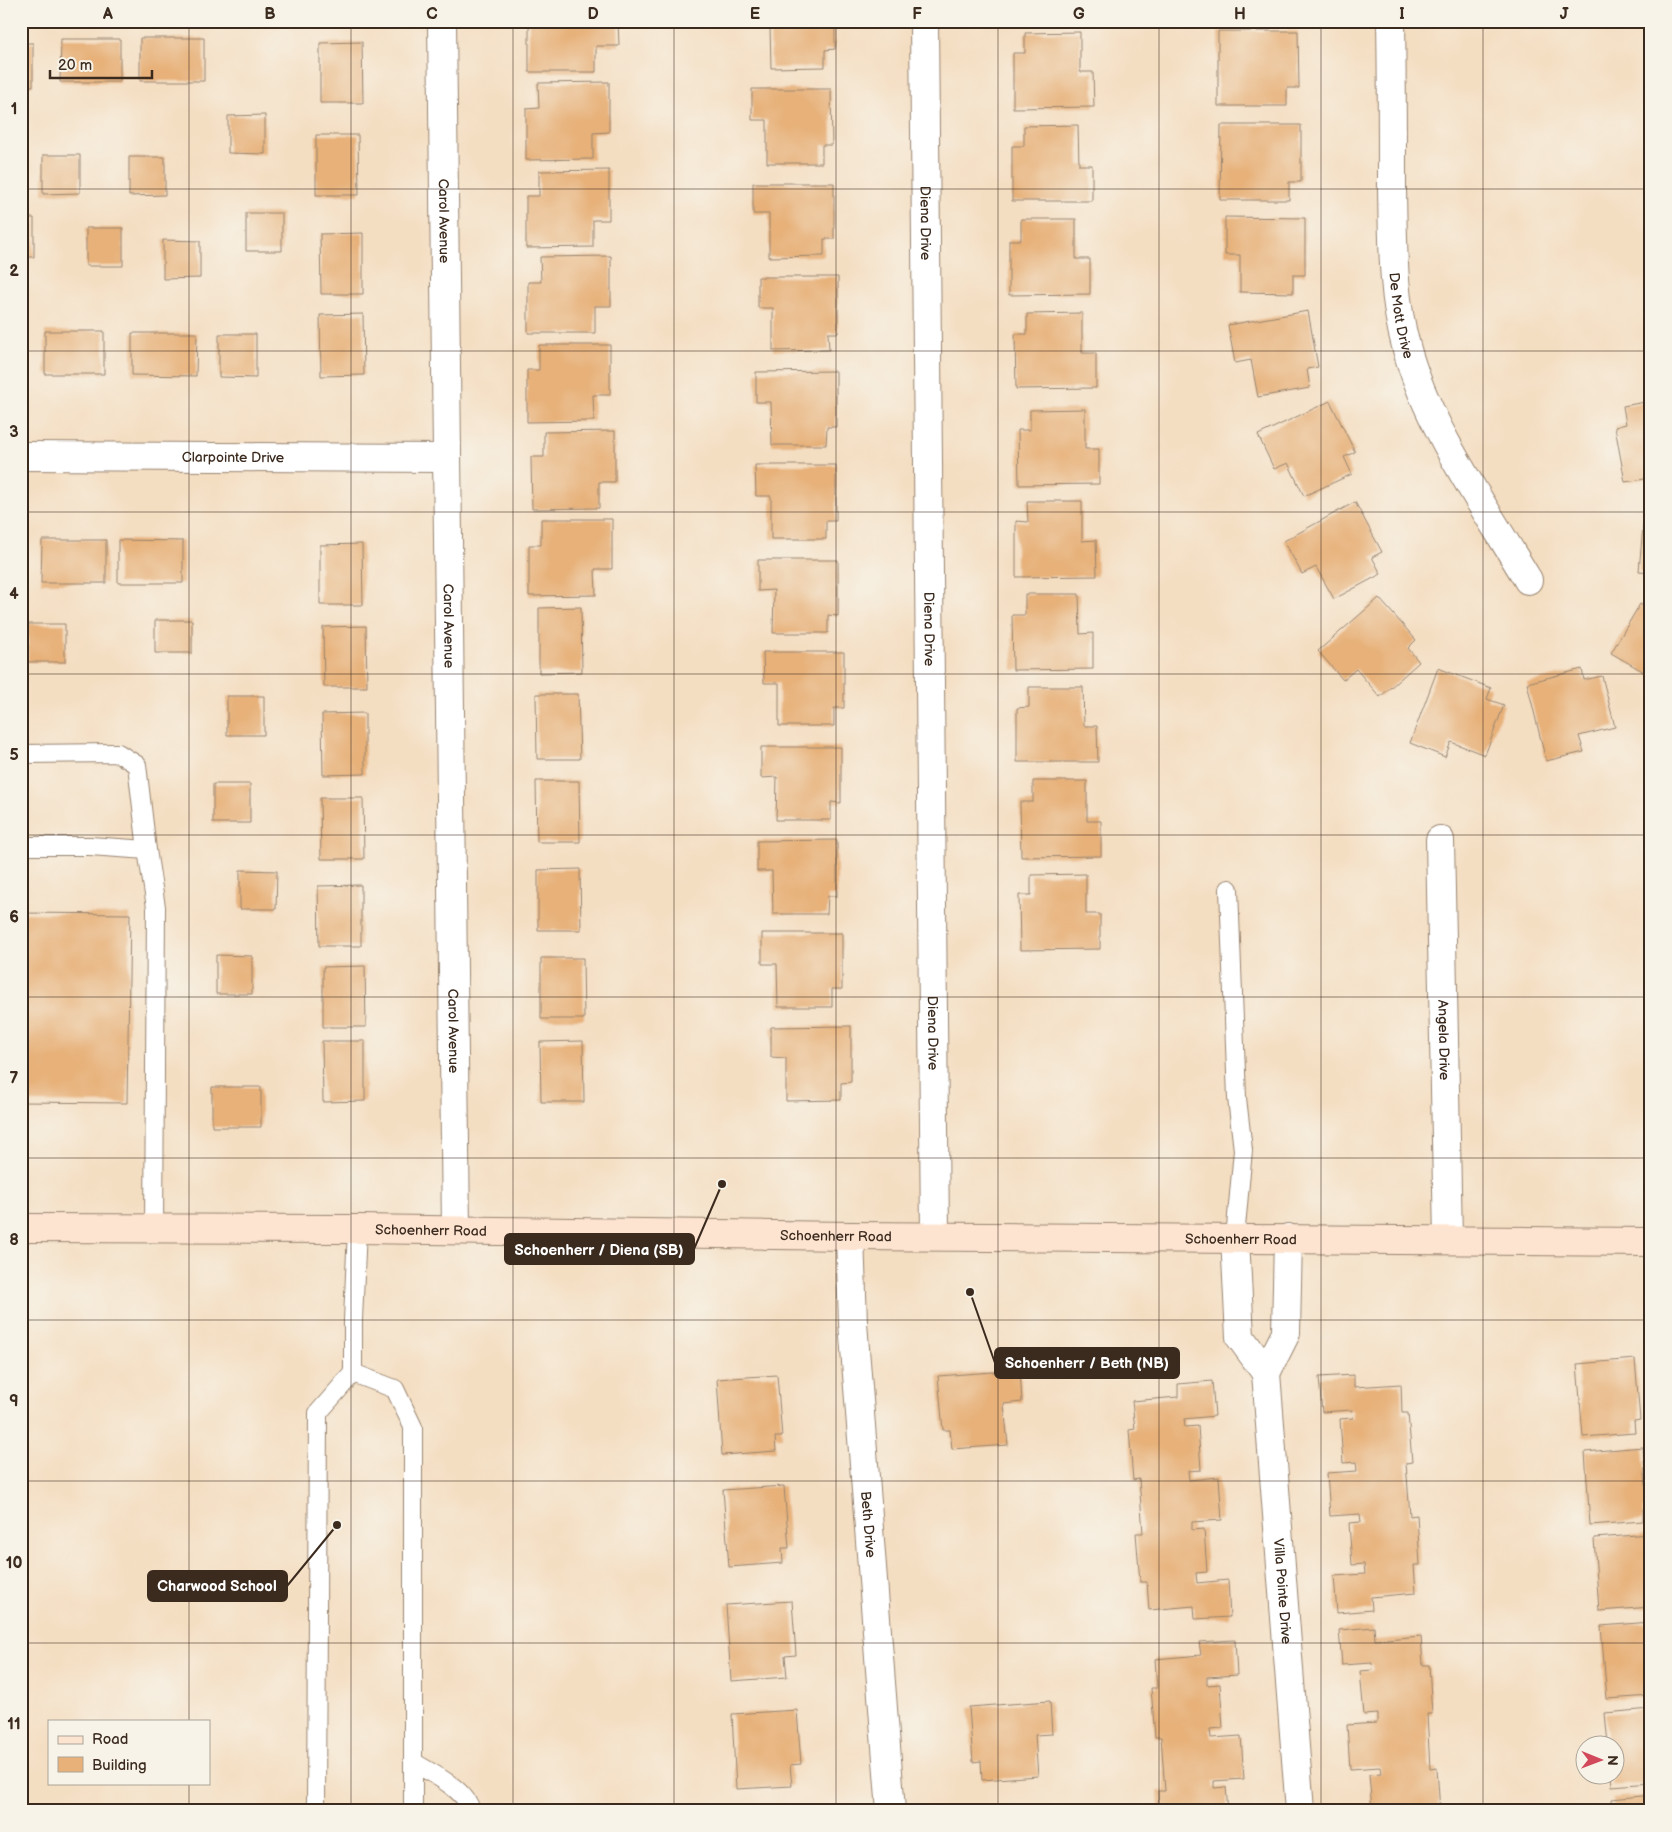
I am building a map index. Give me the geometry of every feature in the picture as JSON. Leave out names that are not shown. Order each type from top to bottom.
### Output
[{"type":"main road","name":"Schoenherr Road","points":[[21,1228],[357,1229],[850,1236],[1651,1242]]},
{"type":"street","name":"Carol Avenue","points":[[442,21],[456,1230]]},
{"type":"street","name":"Diena Drive","points":[[924,21],[935,1236]]},
{"type":"street","name":"De Mott Drive","points":[[1391,21],[1393,232],[1397,297],[1406,345],[1424,397],[1446,440],[1528,580]]},
{"type":"street","name":"Clarpointe Drive","points":[[21,456],[446,458]]},
{"type":"street","name":"Angela Drive","points":[[1440,840],[1448,1239]]},
{"type":"street","name":"Beth Drive","points":[[850,1236],[853,1323],[891,1811]]},
{"type":"street","points":[[1235,1238],[1240,1337],[1266,1373],[1286,1333],[1288,1238]]},
{"type":"street","name":"Villa Pointe Drive","points":[[1266,1373],[1300,1811]]},
{"type":"lane","points":[[21,754],[118,753],[137,765],[156,907],[154,1229]]},
{"type":"lane","points":[[21,846],[90,846],[147,850]]},
{"type":"lane","points":[[1229,888],[1237,1098],[1242,1150],[1235,1238]]},
{"type":"lane","points":[[316,1811],[318,1413],[353,1373],[357,1229]]},
{"type":"lane","points":[[353,1373],[395,1389],[413,1427],[413,1811]]},
{"type":"lane","points":[[413,1762],[439,1777],[460,1794],[471,1811]]},
{"type":"building","points":[[529,21],[618,21],[619,46],[596,46],[596,72],[529,72]]},
{"type":"building","points":[[755,21],[835,21],[835,49],[825,50],[825,67],[771,68],[770,25],[755,25]]},
{"type":"building","points":[[1218,31],[1298,31],[1299,88],[1287,88],[1287,106],[1218,106]]},
{"type":"building","points":[[1080,32],[1080,72],[1093,72],[1094,107],[1013,108],[1013,53],[1025,53],[1025,33]]},
{"type":"building","points":[[140,38],[204,38],[204,81],[140,81]]},
{"type":"building","points":[[61,39],[120,39],[120,82],[60,82]]},
{"type":"building","points":[[362,42],[363,103],[320,103],[320,43]]},
{"type":"building","points":[[21,43],[33,43],[33,86],[21,86]]},
{"type":"building","points":[[609,82],[609,132],[593,133],[593,159],[526,160],[526,109],[539,108],[538,83]]},
{"type":"building","points":[[752,89],[831,89],[832,145],[822,145],[822,163],[767,163],[767,120],[752,120]]},
{"type":"building","points":[[265,115],[265,154],[228,153],[228,116]]},
{"type":"building","points":[[1078,125],[1079,165],[1092,165],[1092,201],[1012,201],[1012,146],[1024,146],[1024,126]]},
{"type":"building","points":[[1221,125],[1301,125],[1301,182],[1289,182],[1289,200],[1220,200]]},
{"type":"building","points":[[316,135],[358,135],[359,195],[316,195]]},
{"type":"building","points":[[43,155],[80,155],[80,193],[43,194]]},
{"type":"building","points":[[129,157],[165,157],[165,195],[129,196]]},
{"type":"building","points":[[609,170],[609,220],[593,220],[593,247],[526,248],[526,196],[539,196],[539,171]]},
{"type":"building","points":[[753,183],[834,183],[834,239],[824,239],[824,256],[769,257],[769,214],[753,214]]},
{"type":"building","points":[[246,213],[282,213],[282,251],[246,251]]},
{"type":"building","points":[[1225,217],[1305,218],[1305,275],[1293,275],[1293,293],[1240,292],[1240,255],[1225,255]]},
{"type":"building","points":[[21,218],[34,218],[34,257],[21,257]]},
{"type":"building","points":[[1021,219],[1076,219],[1076,259],[1090,259],[1090,294],[1009,295],[1009,240],[1021,240]]},
{"type":"building","points":[[86,228],[123,228],[123,266],[86,266]]},
{"type":"building","points":[[363,233],[363,294],[321,294],[320,234]]},
{"type":"building","points":[[163,240],[200,241],[200,278],[163,279]]},
{"type":"building","points":[[611,256],[611,306],[595,306],[595,333],[528,333],[528,282],[541,282],[540,257]]},
{"type":"building","points":[[758,277],[838,277],[838,333],[828,333],[829,350],[773,351],[773,308],[758,308]]},
{"type":"building","points":[[1308,311],[1318,367],[1307,369],[1310,388],[1258,397],[1251,360],[1235,363],[1228,325]]},
{"type":"building","points":[[1082,313],[1082,353],[1096,353],[1096,388],[1016,389],[1015,334],[1027,334],[1027,314]]},
{"type":"building","points":[[363,314],[364,375],[321,376],[320,315]]},
{"type":"building","points":[[45,331],[104,331],[104,374],[45,374]]},
{"type":"building","points":[[132,333],[197,333],[196,376],[132,375]]},
{"type":"building","points":[[219,334],[256,334],[256,378],[219,377]]},
{"type":"building","points":[[539,345],[610,345],[610,395],[593,395],[594,421],[527,422],[527,370],[539,370]]},
{"type":"building","points":[[836,371],[836,427],[827,427],[826,445],[772,445],[771,402],[756,402],[756,372]]},
{"type":"building","points":[[1330,401],[1355,452],[1344,457],[1352,474],[1304,496],[1288,463],[1274,469],[1258,435]]},
{"type":"building","points":[[1651,401],[1651,478],[1625,482],[1615,427],[1626,424],[1623,406]]},
{"type":"building","points":[[1085,409],[1085,449],[1099,449],[1099,484],[1019,485],[1018,430],[1030,430],[1030,410]]},
{"type":"building","points":[[615,431],[615,482],[599,482],[599,508],[532,509],[531,457],[544,457],[544,432]]},
{"type":"building","points":[[755,465],[836,465],[836,521],[826,521],[826,539],[771,539],[771,496],[756,496]]},
{"type":"building","points":[[1027,501],[1082,501],[1082,541],[1096,540],[1097,576],[1016,577],[1016,521],[1028,522]]},
{"type":"building","points":[[1355,502],[1382,552],[1372,557],[1381,574],[1334,599],[1316,567],[1302,574],[1284,541]]},
{"type":"building","points":[[1644,515],[1651,515],[1651,572],[1639,571]]},
{"type":"building","points":[[541,519],[612,519],[612,569],[595,569],[596,595],[529,596],[529,545],[541,545]]},
{"type":"building","points":[[42,540],[106,540],[106,583],[41,583]]},
{"type":"building","points":[[118,540],[183,541],[183,583],[118,583]]},
{"type":"building","points":[[362,544],[363,605],[320,605],[320,545]]},
{"type":"building","points":[[758,560],[838,560],[838,616],[828,615],[828,633],[773,633],[774,590],[758,591]]},
{"type":"building","points":[[1025,594],[1079,594],[1080,634],[1093,633],[1093,669],[1013,670],[1012,615],[1025,615]]},
{"type":"building","points":[[1379,598],[1416,640],[1408,648],[1419,662],[1380,697],[1356,669],[1343,680],[1318,651]]},
{"type":"building","points":[[1640,604],[1651,611],[1651,676],[1611,653]]},
{"type":"building","points":[[581,607],[582,672],[539,673],[539,608]]},
{"type":"building","points":[[155,620],[192,620],[192,653],[155,653]]},
{"type":"building","points":[[28,624],[65,624],[65,662],[28,662]]},
{"type":"building","points":[[366,626],[367,687],[324,687],[323,627]]},
{"type":"building","points":[[763,652],[844,652],[844,708],[834,708],[834,726],[779,726],[779,683],[764,683]]},
{"type":"building","points":[[1438,668],[1491,688],[1487,699],[1504,705],[1485,755],[1451,742],[1445,757],[1410,743]]},
{"type":"building","points":[[1582,669],[1584,680],[1602,676],[1615,727],[1579,736],[1584,752],[1546,761],[1527,683]]},
{"type":"building","points":[[1029,687],[1083,687],[1084,726],[1097,726],[1098,762],[1017,762],[1017,708],[1029,707]]},
{"type":"building","points":[[536,694],[578,694],[580,759],[537,759]]},
{"type":"building","points":[[227,696],[264,696],[264,735],[227,735]]},
{"type":"building","points":[[365,713],[365,774],[323,775],[322,714]]},
{"type":"building","points":[[761,747],[841,747],[841,803],[831,802],[831,820],[776,820],[777,777],[761,778]]},
{"type":"building","points":[[536,781],[579,781],[580,842],[537,842]]},
{"type":"building","points":[[1033,781],[1087,781],[1087,821],[1101,821],[1101,856],[1021,857],[1020,802],[1033,802]]},
{"type":"building","points":[[213,784],[250,784],[250,823],[213,823]]},
{"type":"building","points":[[320,798],[363,798],[364,859],[321,859]]},
{"type":"building","points":[[837,840],[837,896],[828,896],[827,914],[773,914],[772,871],[757,871],[757,841]]},
{"type":"building","points":[[580,869],[581,930],[538,930],[538,870]]},
{"type":"building","points":[[240,870],[277,871],[276,909],[240,909]]},
{"type":"building","points":[[1086,874],[1086,914],[1100,914],[1100,949],[1020,950],[1019,895],[1031,895],[1031,875]]},
{"type":"building","points":[[361,885],[361,946],[319,946],[318,886]]},
{"type":"building","points":[[21,913],[130,914],[127,1103],[21,1102]]},
{"type":"building","points":[[762,933],[842,933],[842,989],[832,989],[832,1007],[778,1007],[777,964],[762,964]]},
{"type":"building","points":[[216,955],[252,956],[252,994],[216,994]]},
{"type":"building","points":[[541,958],[583,958],[584,1019],[541,1019]]},
{"type":"building","points":[[365,966],[366,1027],[323,1027],[323,967]]},
{"type":"building","points":[[851,1026],[851,1082],[841,1083],[841,1100],[786,1101],[786,1058],[771,1057],[771,1027]]},
{"type":"building","points":[[322,1041],[365,1041],[365,1101],[323,1102]]},
{"type":"building","points":[[583,1041],[584,1102],[541,1102],[540,1042]]},
{"type":"building","points":[[212,1087],[261,1087],[261,1127],[212,1127]]},
{"type":"building","points":[[1635,1359],[1640,1420],[1634,1421],[1635,1433],[1583,1437],[1577,1364]]},
{"type":"building","points":[[1020,1370],[1022,1402],[1004,1404],[1008,1445],[952,1449],[950,1430],[943,1430],[938,1376]]},
{"type":"building","points":[[777,1375],[782,1437],[775,1437],[776,1451],[722,1455],[717,1379]]},
{"type":"building","points":[[1354,1375],[1354,1387],[1401,1384],[1402,1413],[1408,1413],[1412,1462],[1406,1463],[1410,1516],[1417,1515],[1420,1565],[1414,1565],[1416,1593],[1371,1597],[1372,1610],[1337,1613],[1334,1576],[1365,1574],[1364,1564],[1352,1565],[1349,1523],[1361,1522],[1360,1514],[1330,1516],[1327,1473],[1357,1471],[1356,1462],[1343,1463],[1340,1419],[1353,1418],[1352,1410],[1322,1412],[1319,1377]]},
{"type":"building","points":[[1212,1381],[1215,1416],[1184,1419],[1185,1427],[1198,1426],[1201,1470],[1188,1471],[1189,1480],[1219,1477],[1222,1520],[1192,1522],[1192,1530],[1204,1529],[1207,1572],[1196,1573],[1197,1583],[1228,1580],[1230,1617],[1195,1619],[1194,1606],[1149,1610],[1147,1582],[1140,1582],[1136,1533],[1143,1533],[1139,1479],[1133,1480],[1129,1430],[1135,1429],[1132,1401],[1178,1397],[1178,1384]]},
{"type":"building","points":[[1643,1447],[1648,1509],[1643,1509],[1643,1521],[1590,1525],[1585,1452]]},
{"type":"building","points":[[784,1486],[789,1548],[782,1548],[783,1563],[729,1567],[723,1490]]},
{"type":"building","points":[[1651,1534],[1651,1607],[1599,1611],[1594,1538]]},
{"type":"building","points":[[792,1601],[796,1655],[785,1656],[787,1677],[731,1681],[726,1605]]},
{"type":"building","points":[[1651,1622],[1651,1696],[1607,1699],[1601,1626]]},
{"type":"building","points":[[1374,1627],[1375,1640],[1421,1636],[1423,1665],[1429,1665],[1432,1714],[1427,1714],[1430,1769],[1437,1768],[1440,1811],[1372,1811],[1369,1774],[1381,1773],[1380,1767],[1350,1769],[1347,1725],[1377,1723],[1377,1714],[1364,1715],[1360,1671],[1373,1670],[1372,1663],[1342,1665],[1339,1630]]},
{"type":"building","points":[[1235,1640],[1237,1675],[1207,1677],[1207,1685],[1220,1684],[1223,1728],[1210,1729],[1211,1738],[1241,1736],[1244,1779],[1214,1781],[1214,1788],[1226,1787],[1228,1811],[1159,1811],[1158,1791],[1165,1791],[1161,1737],[1155,1737],[1151,1688],[1157,1688],[1155,1659],[1201,1655],[1199,1642]]},
{"type":"building","points":[[1050,1701],[1052,1734],[1035,1735],[1038,1776],[982,1780],[981,1761],[973,1762],[969,1707]]},
{"type":"building","points":[[1651,1709],[1651,1783],[1612,1786],[1612,1784],[1624,1784],[1624,1734],[1607,1734],[1605,1713]]},
{"type":"building","points":[[797,1710],[801,1764],[790,1765],[792,1786],[736,1789],[732,1714]]},
{"type":"building","points":[[1651,1795],[1651,1811],[1613,1811],[1612,1799]]},
{"type":"place","name":"Schoenherr / Diena (SB)","points":[[722,1184]]},
{"type":"place","name":"Schoenherr / Beth (NB)","points":[[970,1292]]},
{"type":"place","name":"Charwood School","points":[[337,1525]]}]
